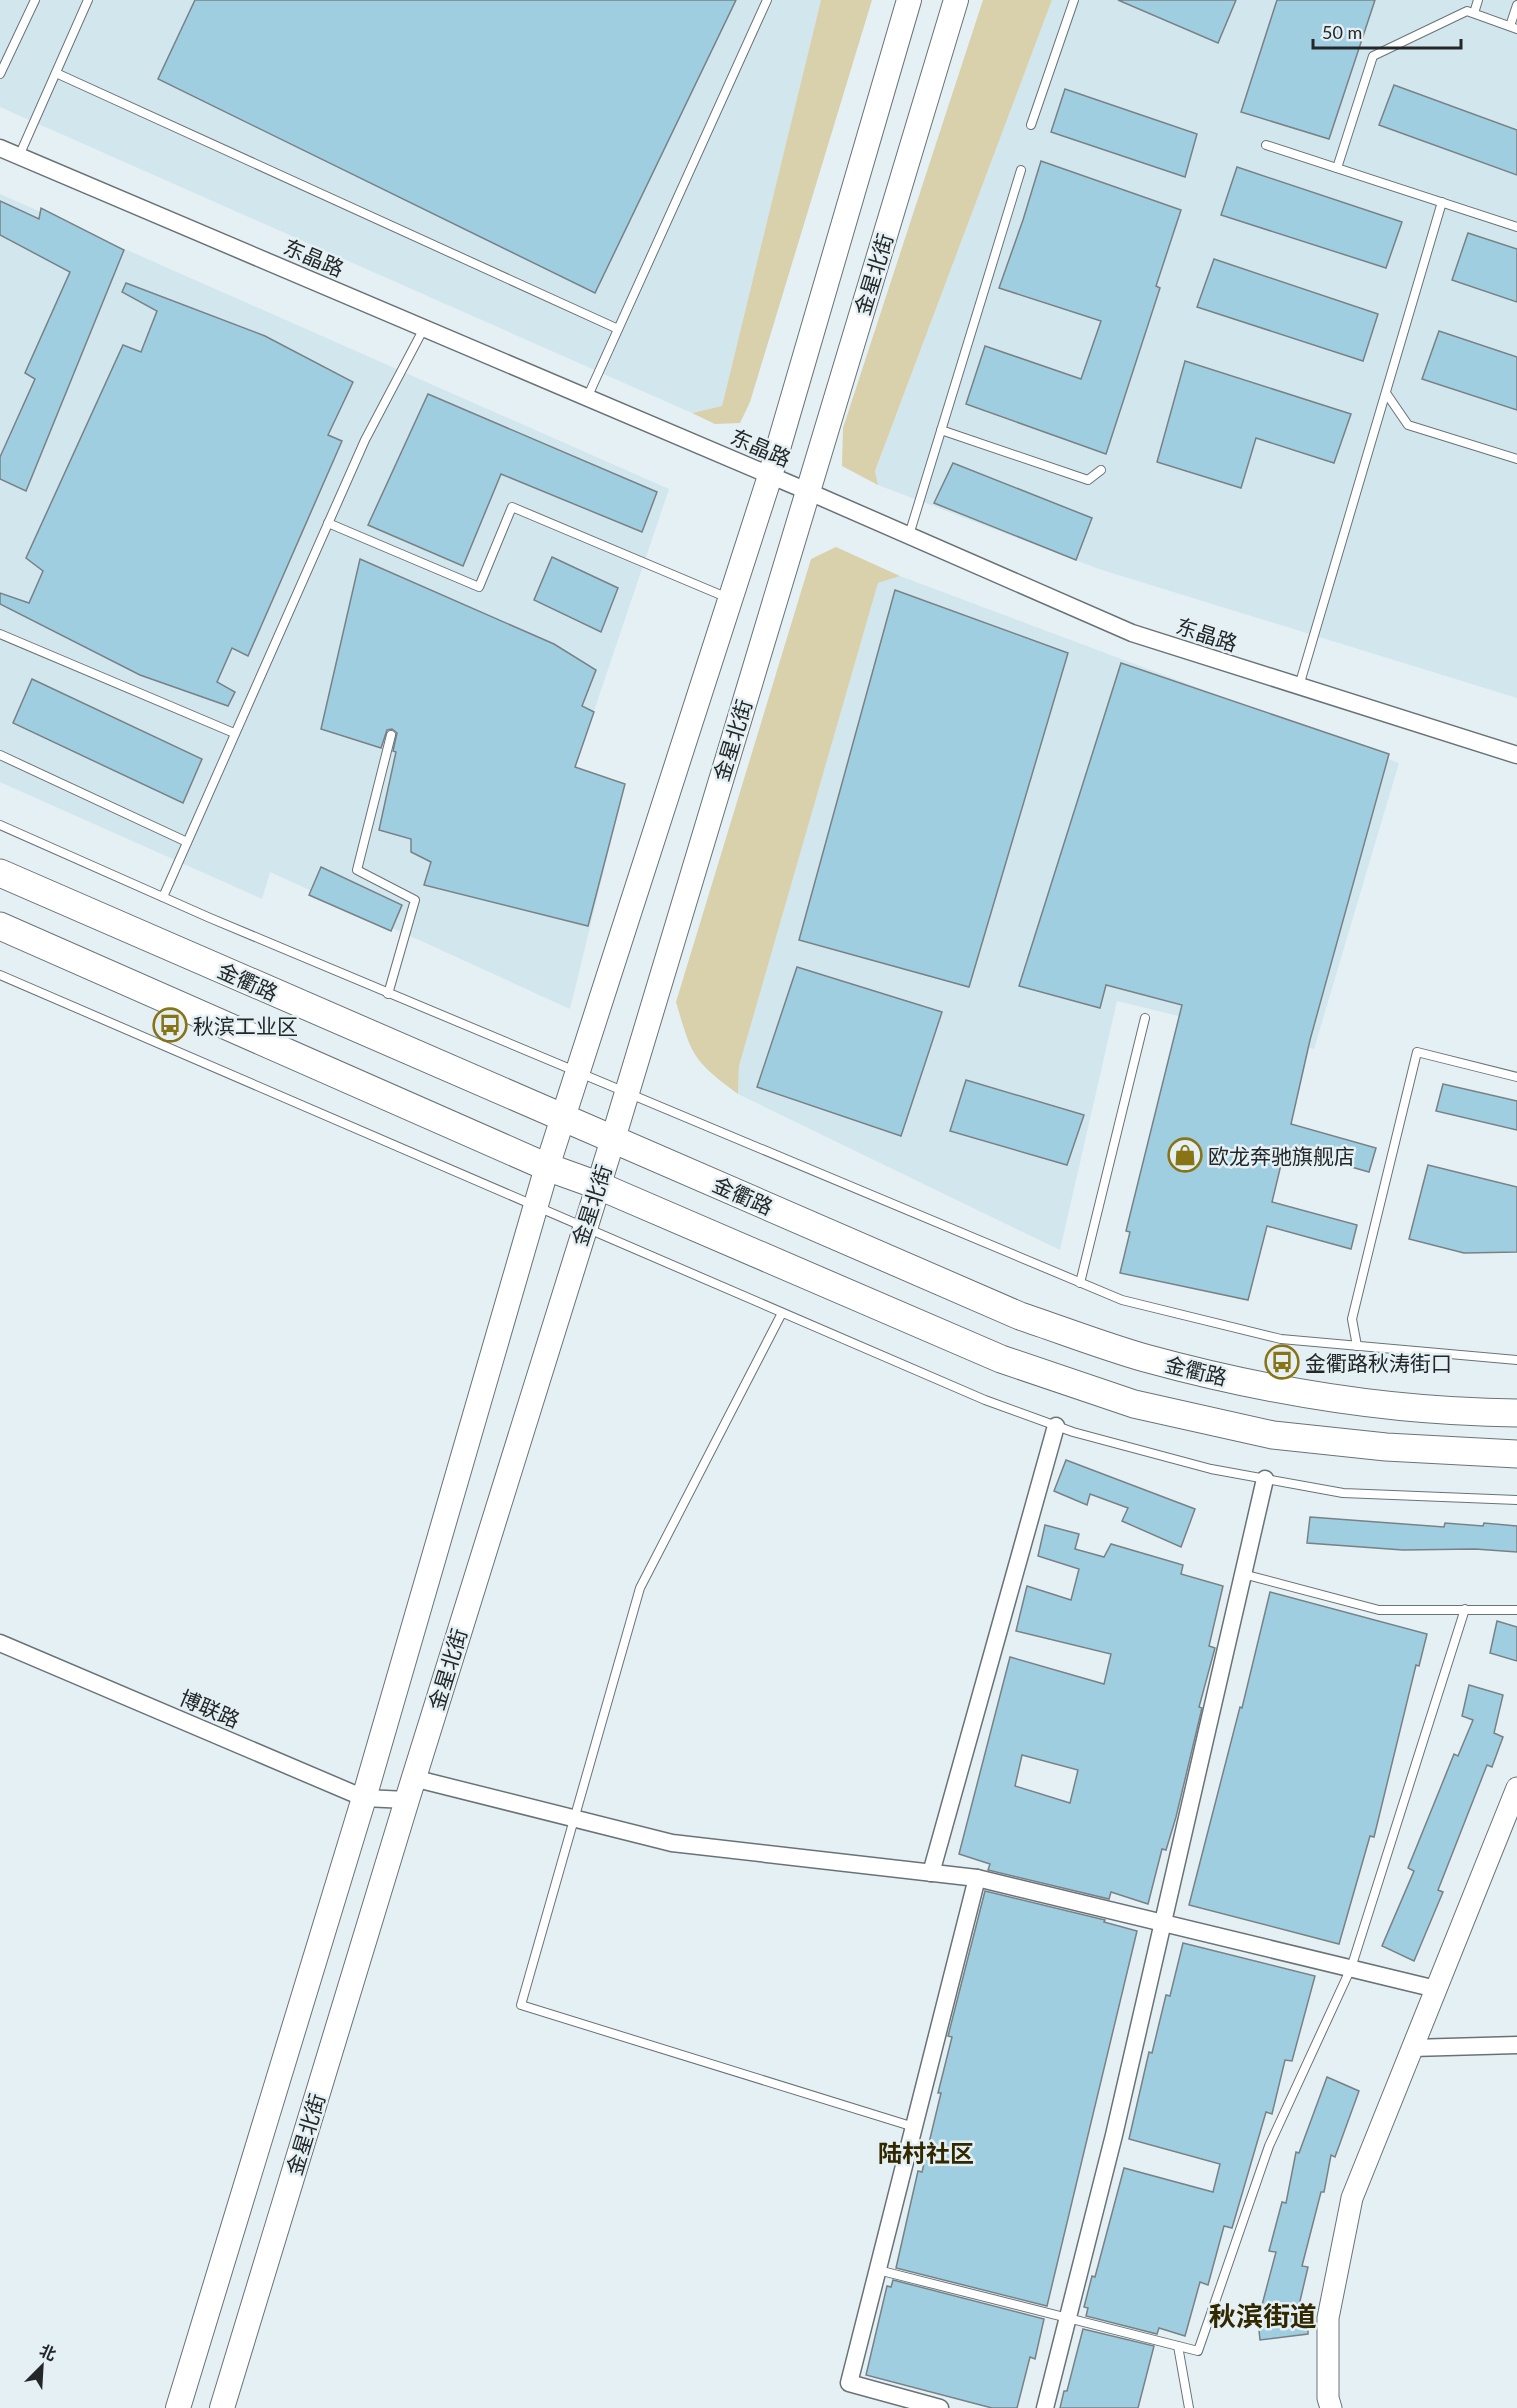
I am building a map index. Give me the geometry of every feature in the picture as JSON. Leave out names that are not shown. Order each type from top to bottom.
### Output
[{"type":"main road","name":"金星北街","points":[[178,2408],[364,1798],[547,1167],[770,476],[909,0]]},
{"type":"main road","name":"金星北街","points":[[222,2408],[410,1789],[613,1138],[956,0]]},
{"type":"main road","name":"金衢路","points":[[0,873],[1020,1316],[1145,1358],[1243,1381],[1376,1404],[1517,1413]]},
{"type":"main road","points":[[0,926],[547,1167],[597,1185],[1001,1359],[1134,1404],[1273,1435],[1386,1448],[1517,1454]]},
{"type":"street","name":"东晶路","points":[[0,147],[807,491],[1132,633],[1517,755]]},
{"type":"street","points":[[932,1873],[1056,1426]]},
{"type":"street","points":[[1045,2408],[1114,2135],[1265,1479]]},
{"type":"street","name":"博联路","points":[[0,1643],[364,1798],[410,1789],[574,1819],[672,1843],[977,1878],[1436,1989]]},
{"type":"street","points":[[1331,2408],[1328,2398],[1328,2318],[1352,2198],[1517,1788]]},
{"type":"street","points":[[940,2408],[849,2383],[977,1878]]},
{"type":"street","points":[[1412,2048],[1517,2045]]},
{"type":"lane","points":[[1,68],[35,0]]},
{"type":"lane","points":[[19,156],[88,0]]},
{"type":"lane","points":[[586,398],[767,0]]},
{"type":"lane","points":[[1031,125],[1074,0]]},
{"type":"lane","points":[[1474,13],[1478,0]]},
{"type":"lane","points":[[1337,168],[1373,56],[1467,11],[1514,28],[1517,5]]},
{"type":"lane","points":[[56,73],[618,329]]},
{"type":"lane","points":[[1266,145],[1517,227]]},
{"type":"lane","points":[[909,536],[1021,170]]},
{"type":"lane","points":[[1299,686],[1442,202]]},
{"type":"lane","points":[[163,897],[365,440],[424,328]]},
{"type":"lane","points":[[1386,393],[1408,425],[1517,459]]},
{"type":"lane","points":[[941,430],[1088,480],[1101,470]]},
{"type":"lane","points":[[328,523],[479,587],[512,507],[730,598]]},
{"type":"lane","points":[[0,634],[234,733]]},
{"type":"lane","points":[[388,994],[416,900],[357,870],[391,735]]},
{"type":"lane","points":[[0,755],[187,842]]},
{"type":"lane","points":[[0,825],[388,994],[1122,1300],[1281,1339],[1517,1360]]},
{"type":"lane","points":[[0,975],[585,1225],[985,1400],[1056,1426],[1211,1469],[1344,1493],[1517,1500]]},
{"type":"lane","points":[[1080,1283],[1145,1018]]},
{"type":"lane","points":[[1357,1346],[1352,1319],[1417,1052],[1517,1077]]},
{"type":"lane","points":[[782,1313],[640,1588],[521,2005],[914,2127]]},
{"type":"lane","points":[[1243,1574],[1379,1610],[1517,1610]]},
{"type":"lane","points":[[878,2270],[1198,2351],[1269,2146],[1351,1968],[1465,1609]]},
{"type":"lane","points":[[1178,2346],[1189,2408]]},
{"type":"shaded area","points":[[0,0],[821,0],[722,406],[692,413],[0,107]]},
{"type":"shaded area","points":[[821,0],[872,0],[750,402],[740,423],[715,424],[692,413],[722,406]]},
{"type":"shaded area","points":[[983,0],[1052,0],[875,471],[878,485],[842,466],[843,428]]},
{"type":"shaded area","points":[[1052,0],[1517,0],[1517,698],[1099,569],[878,485],[875,471]]},
{"type":"shaded area","points":[[0,194],[669,489],[575,767],[625,784],[570,1009],[270,872],[262,899],[0,782]]},
{"type":"shaded area","points":[[836,547],[900,576],[878,583],[739,1066],[738,1094],[711,1073],[696,1056],[676,1002],[811,559]]},
{"type":"shaded area","points":[[900,576],[1399,763],[1314,1049],[1117,1001],[1060,1250],[738,1094],[739,1066],[878,583]]},
{"type":"building","points":[[195,0],[736,0],[595,293],[158,79]]},
{"type":"building","points":[[1118,0],[1236,0],[1218,43]]},
{"type":"building","points":[[1277,0],[1375,0],[1329,139],[1241,112]]},
{"type":"building","points":[[1394,85],[1517,130],[1517,175],[1379,125]]},
{"type":"building","points":[[1065,89],[1197,134],[1185,177],[1051,132]]},
{"type":"building","points":[[1041,161],[1181,210],[1156,286],[1160,288],[1106,454],[966,404],[985,346],[1081,379],[1101,321],[999,288]]},
{"type":"building","points":[[1237,167],[1402,222],[1386,268],[1221,215]]},
{"type":"building","points":[[0,201],[39,219],[41,208],[124,250],[26,491],[0,479],[0,457],[35,379],[25,373],[70,272],[0,235]]},
{"type":"building","points":[[1468,233],[1517,249],[1517,302],[1452,280]]},
{"type":"building","points":[[1214,259],[1378,314],[1363,361],[1197,307]]},
{"type":"building","points":[[126,283],[265,336],[353,382],[328,435],[342,441],[248,656],[232,648],[217,682],[235,692],[228,706],[140,675],[0,604],[0,593],[29,603],[43,571],[26,558],[123,345],[141,352],[157,311],[122,292]]},
{"type":"building","points":[[1439,331],[1517,357],[1517,410],[1422,379]]},
{"type":"building","points":[[1185,361],[1351,414],[1334,463],[1256,438],[1241,488],[1157,462]]},
{"type":"building","points":[[428,394],[657,492],[642,532],[501,474],[463,566],[368,525]]},
{"type":"building","points":[[953,463],[1092,518],[1076,560],[934,503]]},
{"type":"building","points":[[552,557],[618,588],[601,632],[534,600]]},
{"type":"building","points":[[360,559],[554,644],[596,670],[582,706],[594,712],[575,767],[625,784],[588,926],[424,885],[431,862],[411,852],[411,839],[379,830],[396,752],[393,751],[397,733],[392,729],[387,730],[381,748],[321,729]]},
{"type":"building","points":[[895,590],[1068,653],[969,987],[799,940]]},
{"type":"building","points":[[1121,663],[1389,754],[1310,1040],[1291,1124],[1376,1148],[1369,1172],[1285,1148],[1272,1202],[1357,1225],[1351,1249],[1267,1226],[1248,1300],[1120,1273],[1130,1232],[1126,1231],[1182,1005],[1106,985],[1100,1008],[1019,986]]},
{"type":"building","points":[[32,679],[202,759],[183,803],[13,723]]},
{"type":"building","points":[[321,867],[402,905],[391,931],[309,895]]},
{"type":"building","points":[[797,967],[942,1012],[901,1136],[757,1087]]},
{"type":"building","points":[[966,1080],[1084,1115],[1067,1165],[950,1131]]},
{"type":"building","points":[[1443,1084],[1517,1101],[1517,1130],[1436,1111]]},
{"type":"building","points":[[1428,1165],[1517,1187],[1517,1252],[1464,1253],[1409,1239]]},
{"type":"building","points":[[1066,1460],[1195,1509],[1181,1547],[1122,1521],[1128,1508],[1090,1494],[1087,1505],[1054,1491]]},
{"type":"building","points":[[1310,1517],[1444,1527],[1445,1523],[1517,1526],[1517,1552],[1475,1549],[1403,1550],[1307,1543]]},
{"type":"building","points":[[1045,1525],[1079,1534],[1075,1549],[1104,1557],[1111,1544],[1183,1565],[1181,1574],[1223,1586],[1209,1646],[1215,1648],[1199,1707],[1202,1708],[1176,1817],[1166,1850],[1162,1849],[1148,1904],[1111,1892],[1109,1899],[988,1870],[990,1864],[959,1854],[1010,1657],[1104,1684],[1111,1654],[1016,1631],[1027,1586],[1071,1600],[1079,1569],[1038,1556]],"holes":[[[1022,1755],[1078,1770],[1070,1803],[1015,1786]]]},
{"type":"building","points":[[1270,1592],[1427,1634],[1419,1666],[1416,1665],[1374,1837],[1370,1836],[1339,1944],[1189,1905],[1240,1707],[1242,1708]]},
{"type":"building","points":[[1497,1621],[1517,1627],[1517,1661],[1490,1653]]},
{"type":"building","points":[[1469,1685],[1503,1695],[1494,1733],[1503,1737],[1492,1767],[1487,1765],[1438,1890],[1443,1892],[1414,1961],[1382,1946],[1414,1871],[1408,1868],[1454,1754],[1458,1756],[1473,1720],[1462,1716]]},
{"type":"building","points":[[985,1891],[1105,1920],[1104,1922],[1137,1931],[1047,2306],[896,2268],[918,2171],[922,2172],[941,2093],[938,2093],[952,2037],[948,2036]]},
{"type":"building","points":[[1183,1943],[1315,1976],[1292,2061],[1285,2060],[1272,2114],[1266,2112],[1232,2228],[1224,2226],[1208,2285],[1200,2282],[1185,2336],[1159,2328],[1157,2334],[1086,2316],[1088,2308],[1084,2307],[1092,2276],[1095,2277],[1124,2168],[1213,2192],[1220,2164],[1129,2139],[1149,2052],[1152,2053],[1166,1995],[1170,1996]]},
{"type":"building","points":[[1327,2077],[1359,2091],[1335,2157],[1331,2155],[1324,2192],[1321,2192],[1302,2266],[1308,2267],[1296,2318],[1308,2317],[1308,2334],[1260,2340],[1258,2320],[1276,2252],[1269,2251],[1282,2202],[1286,2203],[1296,2152],[1299,2153]]},
{"type":"building","points":[[893,2280],[1044,2319],[1035,2359],[1030,2357],[1017,2408],[992,2408],[866,2375],[887,2286],[891,2287]]},
{"type":"building","points":[[1083,2329],[1154,2346],[1138,2408],[1060,2408],[1064,2391],[1067,2391]]},
{"type":"place","name":"秋滨工业区","points":[[170,1025]]},
{"type":"place","name":"欧龙奔驰旗舰店","points":[[1185,1155]]},
{"type":"place","name":"金衢路秋涛街口","points":[[1282,1362]]},
{"type":"district","name":"陆村社区","points":[[926,2152]]},
{"type":"district","name":"秋滨街道","points":[[1263,2315]]}]
